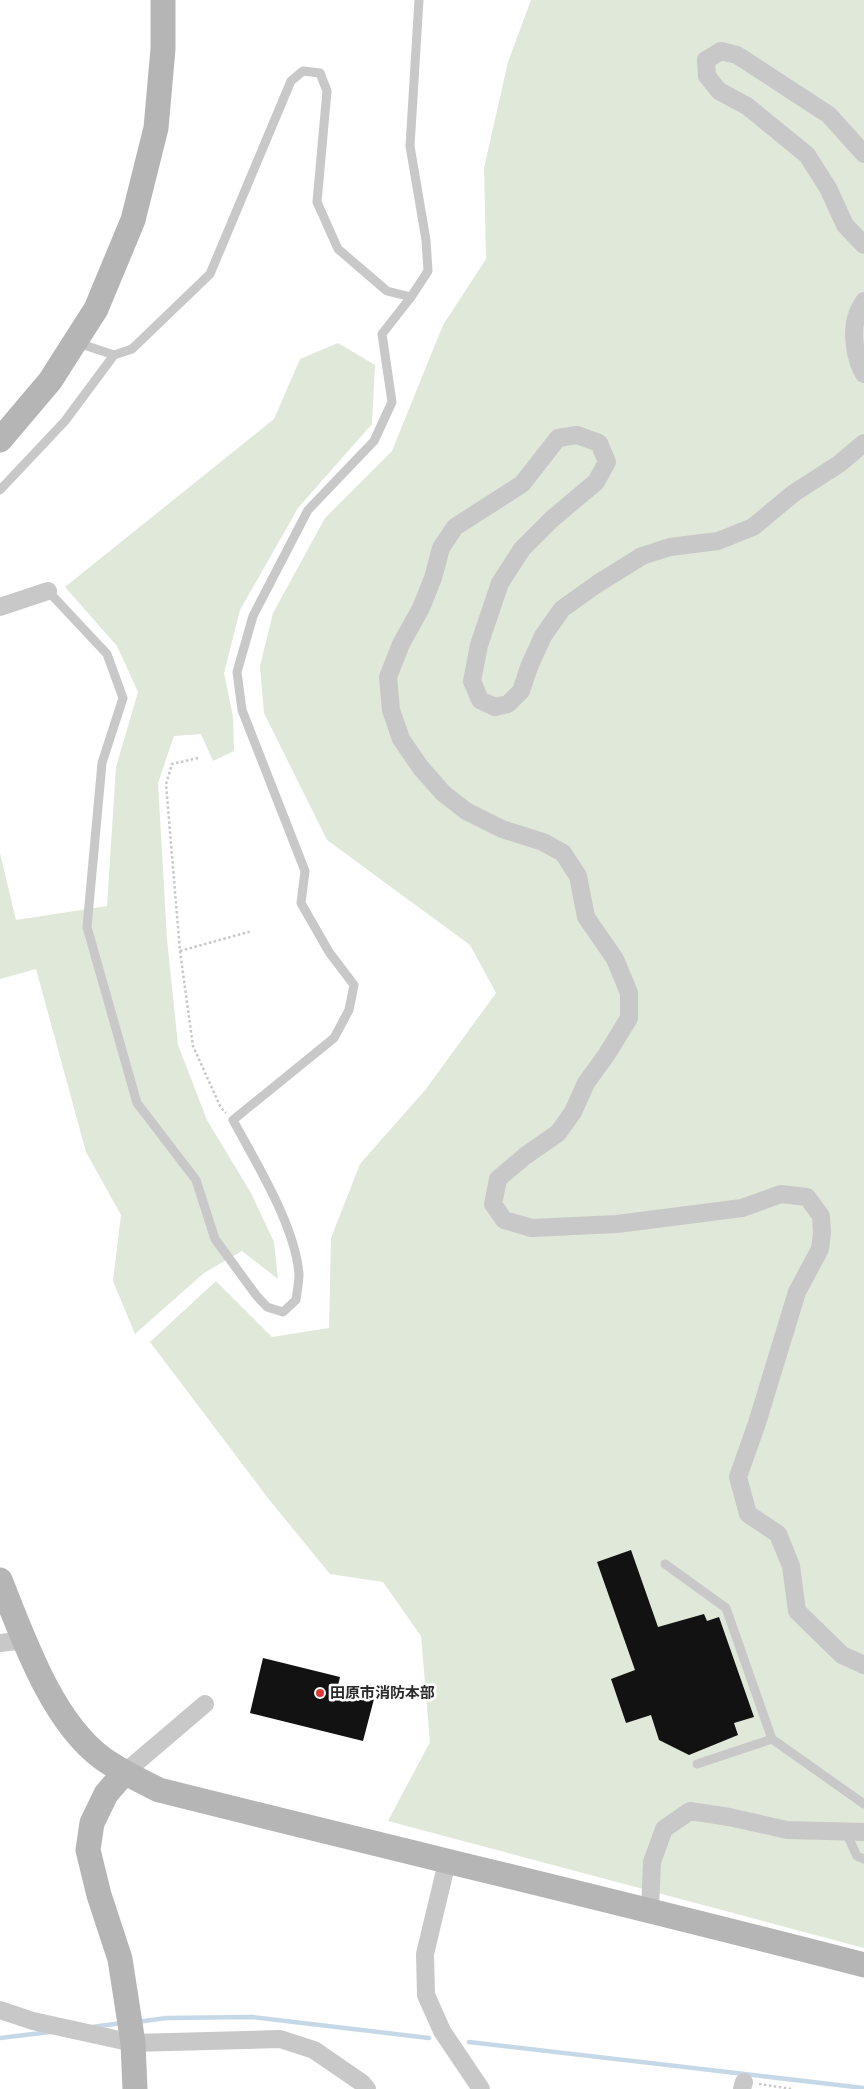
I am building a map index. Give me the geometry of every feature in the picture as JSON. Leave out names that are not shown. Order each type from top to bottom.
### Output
[{"type":"street","points":[[0,440],[50,382],[96,309],[133,220],[156,128],[163,48],[162,0]]},
{"type":"street","points":[[864,154],[829,115],[737,55],[721,51],[706,60],[707,76],[719,91],[748,106],[807,155],[828,188],[845,225],[864,245]]},
{"type":"street","points":[[864,301],[856,316],[855,345],[860,367],[864,374]]},
{"type":"street","points":[[864,443],[839,464],[794,493],[753,527],[718,541],[670,548],[642,556],[562,609],[543,636],[528,667],[521,690],[508,704],[495,707],[480,700],[472,681],[479,645],[500,583],[522,549],[552,518],[596,482],[607,462],[599,443],[577,435],[558,438],[522,484],[455,527],[441,548],[433,578],[421,608],[401,644],[388,677],[391,710],[401,739],[421,768],[443,793],[466,811],[502,828],[543,842],[563,853],[578,876],[586,917],[615,960],[629,993],[629,1018],[607,1054],[586,1083],[568,1119],[558,1133],[525,1156],[498,1179],[493,1204],[504,1220],[532,1228],[617,1224],[742,1208],[780,1194],[807,1198],[821,1216],[822,1233],[820,1249],[797,1292],[757,1422],[738,1476],[748,1514],[778,1534],[791,1566],[797,1611],[842,1655],[864,1665]]},
{"type":"street","points":[[0,607],[48,591]]},
{"type":"street","points":[[0,1580],[12,1641],[73,1729],[100,1757],[124,1773],[159,1790],[447,1862],[650,1910],[864,1965]]},
{"type":"street","points":[[134,2089],[133,2042],[120,1959],[88,1850],[92,1823],[106,1794],[124,1773],[205,1704]]},
{"type":"street","points":[[650,1910],[652,1862],[664,1829],[690,1811],[729,1816],[786,1830],[864,1832]]},
{"type":"street","points":[[447,1862],[425,1954],[426,1995],[442,2031],[481,2089]]},
{"type":"street","points":[[0,2010],[32,2021],[133,2042],[280,2039],[314,2050],[362,2083],[367,2089]]},
{"type":"lane","points":[[48,591],[106,654],[123,698],[102,763],[87,926],[137,1103],[196,1180],[215,1239],[267,1307],[283,1312],[296,1300],[299,1274],[292,1241],[273,1197],[233,1120],[334,1038],[349,1010],[354,985],[329,952],[301,903],[305,871],[242,710],[237,672],[253,616],[308,510],[374,441],[392,402],[382,334],[411,297],[428,271],[426,240],[410,146],[419,0]]},
{"type":"lane","points":[[0,490],[65,421],[114,355],[132,349],[210,274],[291,81],[303,71],[320,73],[327,91],[317,202],[338,249],[387,291],[411,297]]},
{"type":"lane","points":[[75,342],[114,355]]},
{"type":"lane","points":[[665,1564],[726,1608],[772,1739],[864,1804]]},
{"type":"lane","points":[[698,1764],[772,1739]]},
{"type":"lane","points":[[846,1832],[857,1856],[864,1859]]},
{"type":"path","points":[[198,758],[172,764],[166,784],[180,951],[193,1046],[221,1108],[233,1120]]},
{"type":"path","points":[[180,951],[252,931]]},
{"type":"path","points":[[743,2085],[792,2089]]},
{"type":"green space","points":[[531,0],[864,0],[864,1948],[388,1821],[430,1742],[421,1636],[383,1582],[330,1574],[271,1502],[150,1342],[216,1281],[272,1337],[329,1328],[331,1238],[360,1164],[426,1089],[496,993],[470,945],[327,840],[264,713],[260,666],[273,613],[325,518],[392,451],[443,325],[486,259],[484,168],[508,62]]},
{"type":"green space","points":[[338,343],[375,365],[372,424],[298,508],[240,610],[224,673],[233,717],[234,751],[213,761],[201,734],[174,736],[158,783],[167,939],[178,1045],[207,1120],[251,1193],[274,1242],[278,1279],[242,1251],[204,1273],[135,1334],[113,1281],[121,1215],[86,1152],[36,969],[0,979],[0,853],[16,920],[107,906],[116,767],[138,692],[117,646],[65,587],[274,419],[300,359]]},
{"type":"building","points":[[631,1550],[658,1627],[704,1614],[707,1621],[719,1617],[754,1717],[734,1723],[738,1735],[689,1755],[659,1740],[651,1715],[626,1723],[611,1679],[635,1670],[597,1562]]},
{"type":"building","points":[[263,1658],[340,1677],[337,1690],[374,1699],[363,1741],[250,1713]]},
{"type":"waterway","points":[[137,2022],[166,2018],[252,2017],[429,2038]]},
{"type":"waterway","points":[[92,2027],[122,2023]]},
{"type":"waterway","points":[[0,2038],[50,2032]]},
{"type":"waterway","points":[[469,2042],[864,2088]]},
{"type":"place","name":"田原市消防本部","points":[[320,1693]]}]
